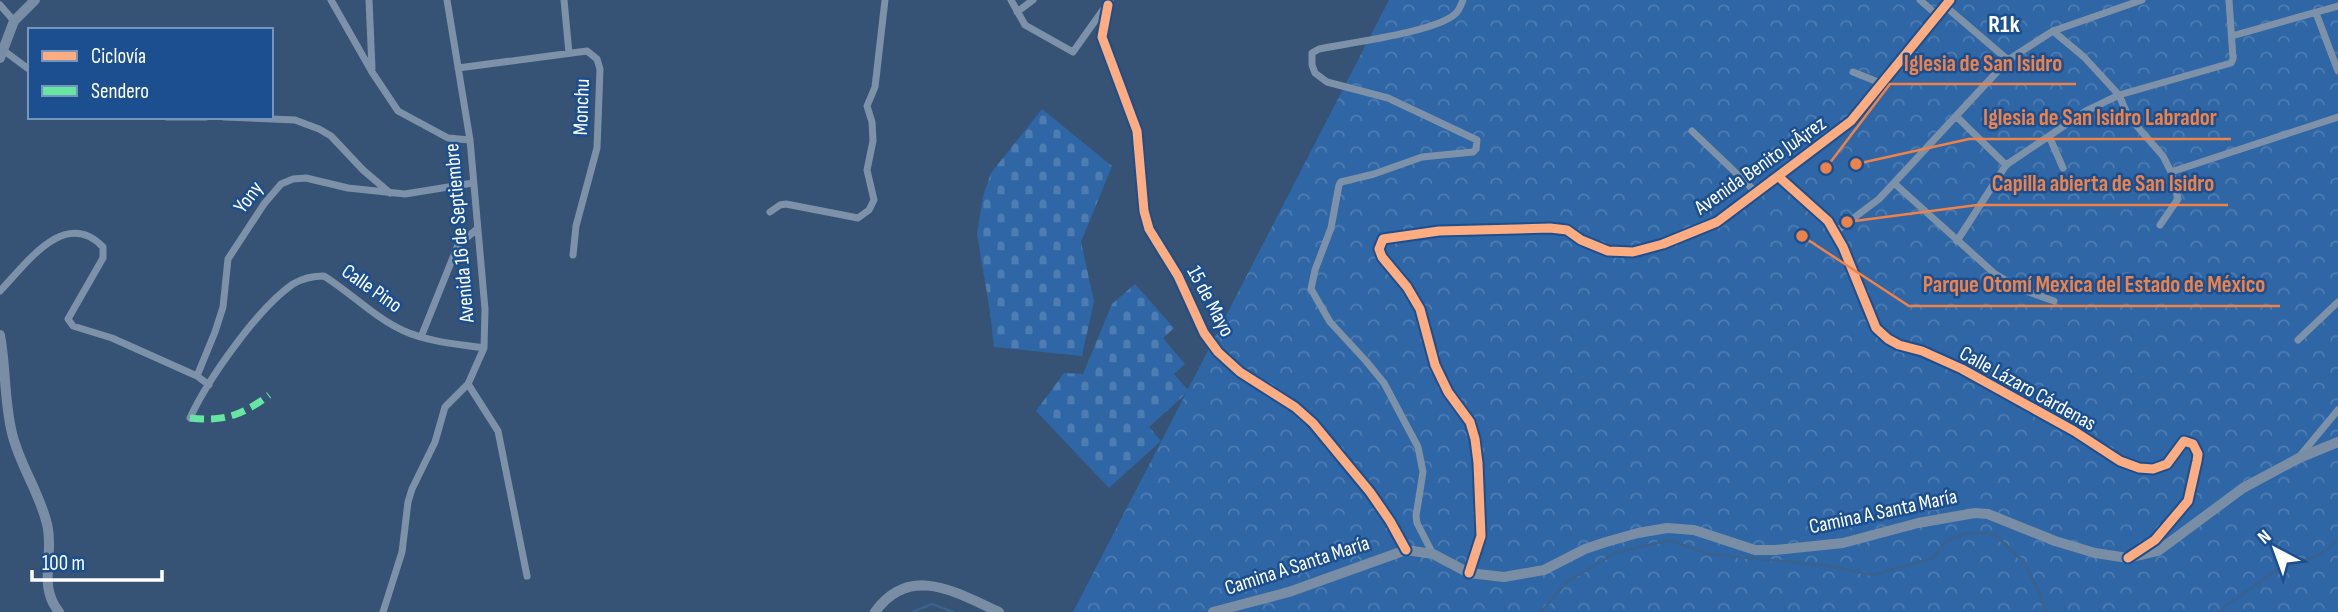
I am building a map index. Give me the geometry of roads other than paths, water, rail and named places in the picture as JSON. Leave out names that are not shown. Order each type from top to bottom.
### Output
[{"type":"main road","points":[[1,54],[14,21],[35,0]]},
{"type":"main road","points":[[0,335],[11,432],[36,488],[47,526],[50,542],[47,589],[51,602],[59,612]]},
{"type":"main road","name":"Camina A Santa María","points":[[1213,612],[1289,592],[1406,550],[1433,554],[1469,573],[1504,577],[1535,572],[1606,542],[1667,528],[1694,530],[1755,550],[1776,550],[1843,542],[1918,523],[1975,513],[1988,514],[2055,541],[2095,553],[2128,558],[2158,551],[2243,488],[2299,458],[2338,442]]},
{"type":"main road","points":[[875,612],[892,596],[922,584],[944,587],[999,612]]},
{"type":"street","points":[[331,0],[372,72],[398,111],[448,138],[470,140]]},
{"type":"street","points":[[369,0],[372,72]]},
{"type":"street","name":"Avenida 16 de Septiembre","points":[[383,612],[402,552],[412,489],[435,442],[443,411],[468,384],[484,348],[485,309],[470,140],[447,0]]},
{"type":"street","points":[[564,0],[569,53]]},
{"type":"street","points":[[770,212],[786,204],[858,218],[869,210],[874,200],[867,164],[873,141],[872,122],[867,106],[875,87],[885,0]]},
{"type":"street","points":[[1012,0],[1025,24],[1073,52],[1109,2]]},
{"type":"street","points":[[1017,12],[1033,0]]},
{"type":"street","points":[[1433,554],[1416,516],[1423,472],[1418,447],[1384,383],[1330,321],[1311,289],[1312,278],[1331,228],[1341,182],[1422,157],[1472,152],[1476,149],[1477,141],[1388,98],[1327,82],[1315,72],[1311,59],[1312,53],[1319,49],[1431,26],[1457,13],[1463,0]]},
{"type":"street","points":[[1920,0],[1937,15]]},
{"type":"street","points":[[1835,232],[1879,199],[2008,60],[2053,31],[2142,0]]},
{"type":"street","points":[[1957,241],[2006,165],[2086,111],[2119,95],[2230,65],[2233,59],[2229,0]]},
{"type":"street","name":"15 de Mayo","points":[[1109,2],[1102,37],[1137,131],[1144,211],[1149,229],[1178,276],[1205,333],[1218,352],[1240,372],[1295,407],[1313,424],[1370,492],[1406,550]]},
{"type":"street","points":[[1947,3],[2008,60]]},
{"type":"street","name":"Avenida Benito JuÃ¡rez","points":[[1469,573],[1481,537],[1478,463],[1470,422],[1448,392],[1434,365],[1420,309],[1407,287],[1382,257],[1381,243],[1386,238],[1438,231],[1550,228],[1567,230],[1595,247],[1608,251],[1633,252],[1663,244],[1717,222],[1852,121],[1947,3]]},
{"type":"street","points":[[0,5],[14,21]]},
{"type":"street","points":[[2232,36],[2338,6]]},
{"type":"street","points":[[2316,13],[2338,71]]},
{"type":"street","points":[[2053,31],[2084,57],[2119,95],[2128,116],[2155,145],[2171,172],[2178,199],[2160,225]]},
{"type":"street","name":"Monchu","points":[[458,68],[569,53],[590,52],[597,59],[600,69],[597,148],[576,226],[573,255]]},
{"type":"street","points":[[1,54],[28,69]]},
{"type":"street","points":[[1853,72],[1883,84]]},
{"type":"street","points":[[1957,117],[2006,165]]},
{"type":"street","points":[[2171,172],[2338,117]]},
{"type":"street","points":[[271,119],[295,120],[331,136],[390,194]]},
{"type":"street","points":[[1692,131],[1757,193]]},
{"type":"street","points":[[2049,136],[2063,167]]},
{"type":"street","name":"Calle Lázaro Cárdenas","points":[[1779,177],[1828,221],[1877,328],[1888,339],[1962,369],[2074,431],[2120,461],[2139,468],[2153,469],[2167,464],[2182,443],[2193,444],[2198,454],[2188,501],[2155,540],[2128,558]]},
{"type":"street","name":"Yony","points":[[197,376],[223,307],[228,259],[275,190],[287,181],[306,178],[390,194],[473,183]]},
{"type":"street","points":[[1894,183],[2004,280],[2054,301]]},
{"type":"street","name":"Calle Pino","points":[[421,337],[458,245],[477,229]]},
{"type":"street","points":[[0,291],[46,244],[75,231],[86,234],[103,247],[103,258],[68,319],[73,326],[112,338],[197,376],[209,385]]},
{"type":"street","name":"Calle Pino","points":[[190,418],[250,325],[268,304],[305,278],[324,276],[387,322],[421,337],[484,348]]},
{"type":"street","points":[[2298,340],[2338,302]]},
{"type":"street","points":[[468,384],[498,430],[527,576]]},
{"type":"street","points":[[2299,458],[2338,410]]},
{"type":"waterway","points":[[1541,612],[1567,582],[1615,553],[1669,540],[1708,554],[1823,565],[1873,575],[1933,558],[1946,541],[1967,533],[1994,534],[2024,562],[2040,594],[2045,612]]},
{"type":"waterway","points":[[2220,612],[2277,570],[2319,555],[2338,541]]},
{"type":"waterway","points":[[913,612],[932,604],[953,612]]},
{"type":"place","name":"Iglesia de San Isidro Labrador","points":[[1856,164]]},
{"type":"place","name":"Iglesia de San Isidro","points":[[1826,168]]},
{"type":"place","name":"Capilla abierta de San Isidro","points":[[1847,222]]},
{"type":"place","name":"Parque Otomí Mexica del Estado de México","points":[[1802,236]]},
{"type":"district","name":"R1k","points":[[2004,24]]}]
